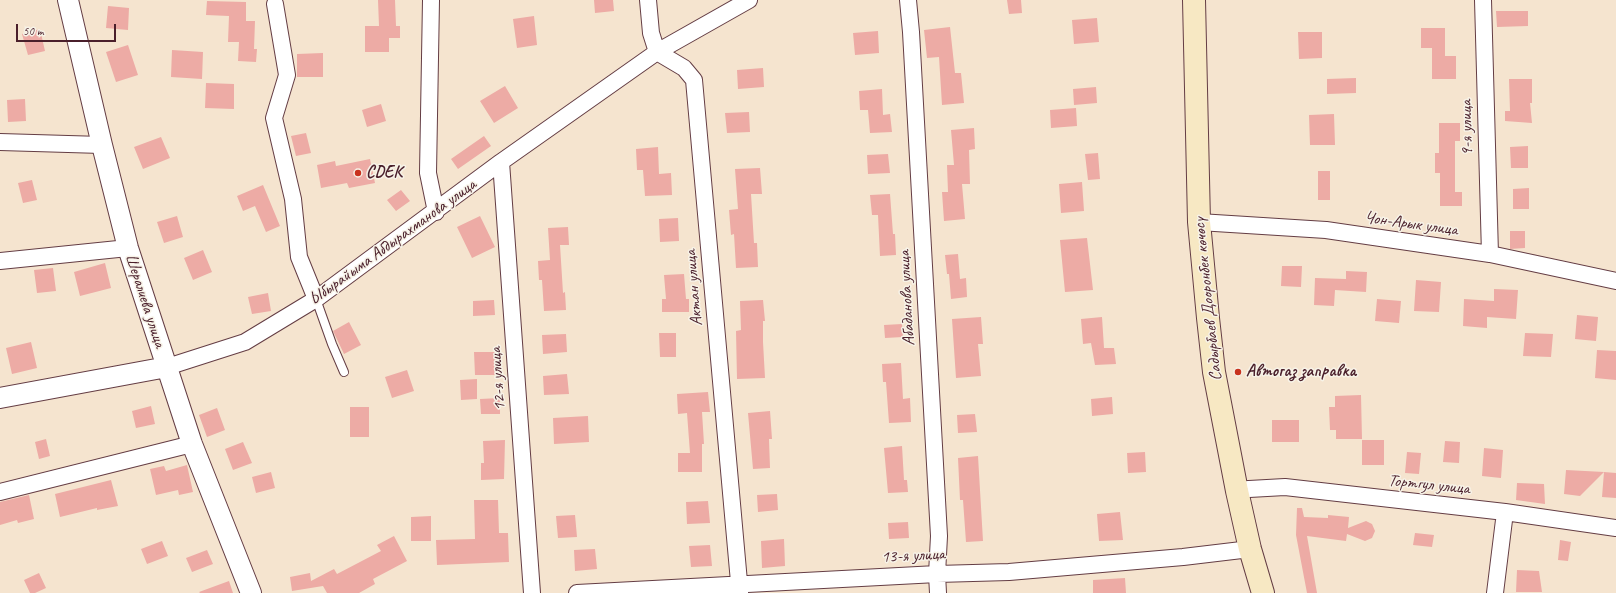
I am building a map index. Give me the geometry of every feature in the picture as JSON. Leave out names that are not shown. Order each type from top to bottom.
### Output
[{"type":"main road","name":"Садырбаев Дооронбек көчөсү","points":[[1194,0],[1199,222],[1203,279],[1214,372],[1237,491],[1250,548],[1263,593]]},
{"type":"street","name":"Шералиева улица","points":[[68,0],[128,248],[192,444],[251,593]]},
{"type":"street","points":[[431,0],[428,173],[436,212]]},
{"type":"street","points":[[648,0],[651,33],[656,52]]},
{"type":"street","name":"Ыбырайыма Абдырахманова улица","points":[[0,398],[167,367],[245,342],[316,299],[436,212],[501,162],[656,52],[749,0]]},
{"type":"street","name":"Абаданова улица","points":[[908,0],[940,536],[937,574],[938,593]]},
{"type":"street","name":"9-я улица","points":[[1483,0],[1490,254]]},
{"type":"street","points":[[275,4],[287,75],[274,118],[292,199],[299,257],[316,299]]},
{"type":"street","name":"Актан улица","points":[[656,52],[684,68],[694,80],[739,589]]},
{"type":"street","points":[[0,142],[102,145]]},
{"type":"street","name":"12-я улица","points":[[501,162],[532,593]]},
{"type":"street","name":"Чон-Арык улица","points":[[1199,222],[1326,230],[1490,254],[1616,280]]},
{"type":"street","points":[[0,261],[128,248]]},
{"type":"street","points":[[0,492],[192,444]]},
{"type":"street","name":"Тортгул улица","points":[[1237,491],[1284,487],[1505,512],[1616,528]]},
{"type":"street","points":[[1495,593],[1505,512]]},
{"type":"street","name":"13-я улица","points":[[577,593],[739,589],[937,574],[1009,572],[1184,556],[1250,548]]},
{"type":"lane","points":[[316,299],[344,372]]},
{"type":"building","points":[[378,0],[395,0],[396,26],[400,26],[400,38],[389,38],[389,52],[365,52],[365,26],[379,26]]},
{"type":"building","points":[[594,0],[613,0],[614,11],[595,13]]},
{"type":"building","points":[[1007,0],[1021,0],[1022,13],[1009,14]]},
{"type":"building","points":[[207,1],[246,2],[246,21],[255,21],[254,49],[257,49],[256,62],[238,61],[239,42],[228,42],[229,16],[206,15]]},
{"type":"building","points":[[108,6],[129,8],[128,30],[106,28]]},
{"type":"building","points":[[1496,11],[1528,11],[1528,26],[1497,27]]},
{"type":"building","points":[[534,16],[537,45],[517,48],[513,19]]},
{"type":"building","points":[[1097,18],[1099,42],[1074,44],[1072,20]]},
{"type":"building","points":[[950,27],[955,73],[961,73],[964,103],[942,105],[939,57],[927,58],[924,30]]},
{"type":"building","points":[[1421,28],[1445,28],[1445,56],[1456,56],[1456,79],[1432,79],[1432,48],[1421,48]]},
{"type":"building","points":[[40,29],[45,51],[28,55],[22,34]]},
{"type":"building","points":[[878,31],[879,53],[855,55],[853,33]]},
{"type":"building","points":[[1298,32],[1322,32],[1322,58],[1299,59]]},
{"type":"building","points":[[128,45],[138,75],[116,82],[106,52]]},
{"type":"building","points":[[172,50],[203,52],[202,79],[171,77]]},
{"type":"building","points":[[323,53],[323,77],[297,77],[297,54]]},
{"type":"building","points":[[763,68],[764,87],[738,89],[737,70]]},
{"type":"building","points":[[1356,78],[1356,93],[1327,94],[1327,79]]},
{"type":"building","points":[[1509,79],[1532,79],[1532,103],[1530,103],[1532,123],[1505,121],[1505,111],[1510,111]]},
{"type":"building","points":[[206,83],[234,84],[234,109],[205,108]]},
{"type":"building","points":[[505,86],[518,108],[494,123],[480,101]]},
{"type":"building","points":[[1096,87],[1097,103],[1074,105],[1073,89]]},
{"type":"building","points":[[882,89],[883,115],[890,114],[892,132],[870,133],[868,110],[860,110],[859,91]]},
{"type":"building","points":[[25,99],[26,121],[8,122],[7,100]]},
{"type":"building","points":[[381,104],[386,121],[367,127],[362,110]]},
{"type":"building","points":[[1076,108],[1077,126],[1051,128],[1050,110]]},
{"type":"building","points":[[749,112],[750,132],[727,133],[725,113]]},
{"type":"building","points":[[1334,114],[1335,145],[1310,145],[1309,115]]},
{"type":"building","points":[[1439,123],[1460,123],[1460,141],[1455,141],[1455,192],[1462,192],[1462,206],[1440,206],[1440,173],[1435,173],[1435,153],[1439,153]]},
{"type":"building","points":[[974,128],[975,149],[969,150],[970,184],[962,184],[965,219],[944,221],[942,192],[948,192],[947,165],[954,165],[951,130]]},
{"type":"building","points":[[306,133],[311,153],[296,156],[291,136]]},
{"type":"building","points":[[484,136],[491,146],[458,169],[451,159]]},
{"type":"building","points":[[161,137],[170,158],[143,169],[134,147]]},
{"type":"building","points":[[1528,146],[1528,168],[1511,168],[1510,147]]},
{"type":"building","points":[[658,147],[659,174],[671,173],[672,195],[645,196],[643,170],[637,170],[636,149]]},
{"type":"building","points":[[1098,153],[1100,179],[1088,180],[1085,154]]},
{"type":"building","points":[[888,154],[890,173],[868,174],[867,155]]},
{"type":"building","points":[[370,159],[375,183],[349,188],[347,183],[321,188],[317,165],[335,161],[336,166]]},
{"type":"building","points":[[760,168],[762,194],[751,194],[754,243],[757,243],[758,267],[736,268],[734,234],[731,235],[729,210],[738,209],[735,169]]},
{"type":"building","points":[[1318,171],[1330,171],[1330,200],[1318,200]]},
{"type":"building","points":[[32,180],[37,200],[23,203],[18,183]]},
{"type":"building","points":[[1082,182],[1084,211],[1061,213],[1059,184]]},
{"type":"building","points":[[263,185],[280,226],[266,232],[255,206],[243,211],[237,196]]},
{"type":"building","points":[[1529,188],[1529,209],[1513,209],[1513,189]]},
{"type":"building","points":[[401,190],[410,201],[396,211],[387,200]]},
{"type":"building","points":[[890,194],[896,255],[880,256],[878,215],[872,215],[870,195]]},
{"type":"building","points":[[177,216],[183,237],[164,243],[157,222]]},
{"type":"building","points":[[480,216],[495,247],[472,258],[457,227]]},
{"type":"building","points":[[678,218],[679,241],[660,242],[659,219]]},
{"type":"building","points":[[568,227],[569,245],[560,245],[563,293],[565,292],[566,310],[544,311],[542,280],[539,280],[538,261],[550,260],[548,228]]},
{"type":"building","points":[[1510,231],[1525,231],[1525,248],[1510,249]]},
{"type":"building","points":[[1087,238],[1093,290],[1065,292],[1060,240]]},
{"type":"building","points":[[203,250],[212,272],[193,280],[184,258]]},
{"type":"building","points":[[958,254],[960,279],[966,278],[967,297],[951,299],[949,274],[947,274],[945,255]]},
{"type":"building","points":[[105,263],[111,288],[80,296],[74,272]]},
{"type":"building","points":[[1282,266],[1302,266],[1301,287],[1281,286]]},
{"type":"building","points":[[53,268],[56,291],[37,293],[34,270]]},
{"type":"building","points":[[1346,271],[1367,272],[1366,292],[1335,290],[1334,306],[1314,305],[1315,278],[1346,279]]},
{"type":"building","points":[[684,274],[686,299],[689,299],[689,312],[662,312],[662,299],[666,299],[664,275]]},
{"type":"building","points":[[1416,280],[1441,282],[1439,312],[1414,311]]},
{"type":"building","points":[[1494,289],[1518,290],[1516,319],[1487,317],[1487,328],[1463,326],[1464,299],[1494,301]]},
{"type":"building","points":[[268,293],[271,311],[252,314],[248,297]]},
{"type":"building","points":[[1377,299],[1401,301],[1399,323],[1375,321]]},
{"type":"building","points":[[494,300],[495,315],[473,316],[473,301]]},
{"type":"building","points":[[763,300],[765,321],[763,321],[763,342],[765,378],[737,379],[736,331],[741,330],[740,301]]},
{"type":"building","points":[[1577,315],[1598,317],[1596,341],[1575,339]]},
{"type":"building","points":[[981,317],[983,344],[978,344],[981,376],[956,378],[952,319]]},
{"type":"building","points":[[1102,317],[1104,348],[1114,348],[1116,364],[1095,365],[1091,343],[1083,344],[1081,319]]},
{"type":"building","points":[[349,322],[361,345],[344,354],[333,331]]},
{"type":"building","points":[[902,324],[903,337],[885,338],[884,325]]},
{"type":"building","points":[[659,333],[676,333],[676,357],[660,357]]},
{"type":"building","points":[[1525,333],[1553,334],[1551,357],[1523,356]]},
{"type":"building","points":[[566,334],[567,352],[543,354],[542,335]]},
{"type":"building","points":[[31,342],[37,368],[12,374],[6,348]]},
{"type":"building","points":[[1597,350],[1616,351],[1616,380],[1595,378]]},
{"type":"building","points":[[474,352],[495,352],[496,375],[475,375]]},
{"type":"building","points":[[901,363],[903,399],[910,398],[911,422],[889,423],[886,382],[883,382],[882,364]]},
{"type":"building","points":[[407,370],[414,391],[392,398],[385,377]]},
{"type":"building","points":[[567,374],[569,394],[544,395],[543,376]]},
{"type":"building","points":[[477,379],[477,399],[461,400],[460,380]]},
{"type":"building","points":[[708,392],[710,412],[702,412],[704,444],[702,444],[702,472],[678,472],[678,453],[690,453],[687,413],[678,414],[677,394]]},
{"type":"building","points":[[1361,395],[1362,439],[1336,439],[1336,430],[1330,430],[1329,407],[1335,407],[1335,396]]},
{"type":"building","points":[[1112,397],[1113,414],[1092,416],[1091,399]]},
{"type":"building","points":[[500,398],[500,414],[481,414],[480,399]]},
{"type":"building","points":[[151,406],[155,424],[136,428],[132,411]]},
{"type":"building","points":[[350,407],[369,407],[369,437],[350,437]]},
{"type":"building","points":[[217,408],[225,430],[207,437],[199,415]]},
{"type":"building","points":[[770,411],[772,439],[769,439],[770,468],[753,469],[748,413]]},
{"type":"building","points":[[975,414],[977,432],[958,433],[957,415]]},
{"type":"building","points":[[588,416],[589,442],[554,444],[553,418]]},
{"type":"building","points":[[1272,420],[1299,420],[1299,442],[1272,442]]},
{"type":"building","points":[[46,439],[50,456],[39,459],[35,442]]},
{"type":"building","points":[[505,440],[504,479],[481,480],[481,463],[484,463],[483,441]]},
{"type":"building","points":[[1362,440],[1384,440],[1384,465],[1362,465]]},
{"type":"building","points":[[1445,441],[1460,442],[1459,463],[1443,462]]},
{"type":"building","points":[[243,442],[252,463],[233,470],[225,449]]},
{"type":"building","points":[[902,446],[904,480],[907,480],[908,492],[888,493],[884,448]]},
{"type":"building","points":[[1484,448],[1503,450],[1501,478],[1482,476]]},
{"type":"building","points":[[1145,452],[1146,472],[1128,473],[1127,453]]},
{"type":"building","points":[[1407,452],[1421,453],[1419,474],[1405,473]]},
{"type":"building","points":[[978,456],[983,541],[966,542],[963,500],[960,500],[958,458]]},
{"type":"building","points":[[187,465],[193,492],[179,495],[178,490],[156,495],[150,469],[164,466],[166,471]]},
{"type":"building","points":[[1566,470],[1604,472],[1580,496],[1564,494]]},
{"type":"building","points":[[271,472],[275,488],[256,493],[252,477]]},
{"type":"building","points":[[1604,472],[1616,473],[1616,498],[1602,497]]},
{"type":"building","points":[[111,480],[118,506],[97,510],[97,508],[60,517],[55,494]]},
{"type":"building","points":[[1517,483],[1544,484],[1545,504],[1516,500]]},
{"type":"building","points":[[777,494],[778,510],[758,512],[757,495]]},
{"type":"building","points":[[29,495],[34,519],[18,523],[17,520],[0,525],[0,502]]},
{"type":"building","points":[[474,500],[498,500],[499,533],[508,533],[509,562],[437,565],[436,540],[475,539]]},
{"type":"building","points":[[708,501],[710,523],[687,524],[686,502]]},
{"type":"building","points":[[1297,508],[1302,508],[1304,517],[1328,518],[1328,515],[1349,517],[1348,528],[1366,521],[1372,524],[1375,531],[1372,538],[1365,541],[1347,534],[1346,541],[1307,536],[1317,593],[1307,593],[1296,535]]},
{"type":"building","points":[[1120,512],[1123,540],[1099,541],[1097,514]]},
{"type":"building","points":[[575,515],[577,537],[558,538],[556,516]]},
{"type":"building","points":[[431,516],[431,541],[411,541],[411,517]]},
{"type":"building","points":[[908,522],[909,538],[889,539],[888,523]]},
{"type":"building","points":[[1415,533],[1434,535],[1432,547],[1413,545]]},
{"type":"building","points":[[394,536],[407,561],[373,579],[375,584],[359,593],[327,593],[323,586],[292,591],[290,577],[310,573],[311,581],[334,569],[337,574],[381,551],[377,545]]},
{"type":"building","points":[[784,539],[785,566],[762,568],[761,541]]},
{"type":"building","points":[[1560,540],[1571,542],[1568,561],[1558,560]]},
{"type":"building","points":[[162,541],[168,556],[147,564],[141,549]]},
{"type":"building","points":[[710,545],[712,566],[691,567],[689,546]]},
{"type":"building","points":[[595,549],[597,569],[575,571],[574,550]]},
{"type":"building","points":[[207,550],[213,564],[192,572],[186,558]]},
{"type":"building","points":[[1517,570],[1539,571],[1542,592],[1516,592]]},
{"type":"building","points":[[39,573],[46,588],[35,593],[30,593],[24,580]]},
{"type":"building","points":[[1125,578],[1126,593],[1093,593],[1093,580]]},
{"type":"building","points":[[229,581],[233,593],[199,592]]},
{"type":"place","name":"CDEK","points":[[358,173]]},
{"type":"place","name":"Автогаз заправка","points":[[1238,372]]}]
